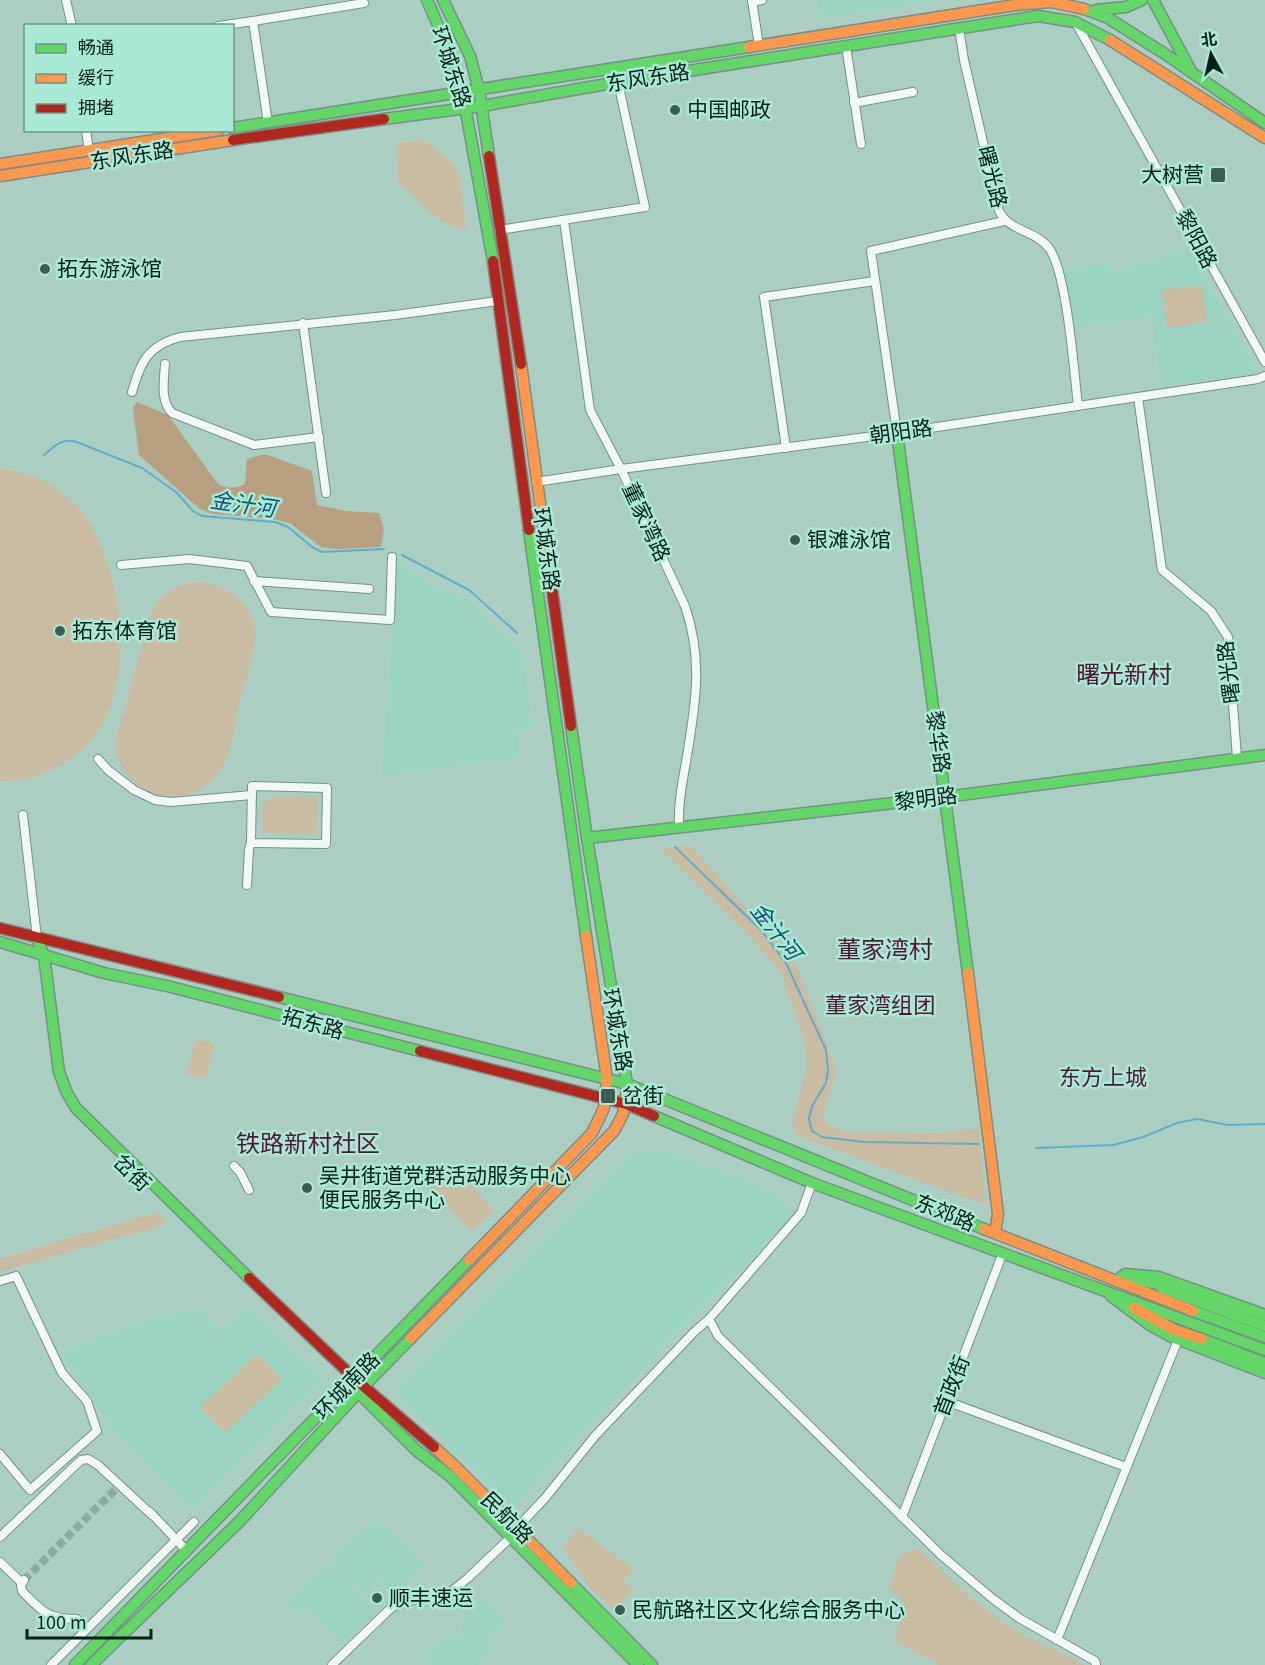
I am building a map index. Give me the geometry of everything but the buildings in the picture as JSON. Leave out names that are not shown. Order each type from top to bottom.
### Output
[{"type":"main road","name":"环城东路","points":[[427,0],[442,31],[462,92],[481,207],[491,246],[562,772],[607,1079],[606,1098]]},
{"type":"main road","name":"环城东路","points":[[443,0],[470,56],[482,106],[586,838],[627,1084],[626,1104]]},
{"type":"main road","points":[[1088,10],[1117,9],[1142,0]]},
{"type":"main road","points":[[1153,0],[1192,73]]},
{"type":"main road","name":"东风东路","points":[[234,128],[1051,1],[1088,10],[1130,30],[1265,123]]},
{"type":"main road","name":"东风东路","points":[[0,176],[259,136],[482,106],[618,82],[1038,16],[1075,22],[1127,50],[1265,138]]},
{"type":"main road","name":"东风东路","points":[[0,164],[198,132]]},
{"type":"main road","name":"黎华路","points":[[897,434],[946,797],[998,1214],[994,1233]]},
{"type":"main road","name":"黎明路","points":[[586,838],[946,797],[1265,754]]},
{"type":"main road","name":"拓东路","points":[[0,928],[627,1084]]},
{"type":"main road","name":"岔街","points":[[37,938],[41,955],[53,1073],[61,1096],[71,1112],[275,1313],[352,1380]]},
{"type":"main road","name":"拓东路","points":[[0,942],[146,983],[167,986],[626,1104]]},
{"type":"main road","name":"东郊路","points":[[627,1084],[994,1233],[1265,1338]]},
{"type":"main road","name":"环城南路","points":[[75,1665],[592,1133],[599,1123],[606,1098]]},
{"type":"main road","name":"东郊路","points":[[626,1104],[812,1183],[1002,1255],[1265,1350]]},
{"type":"main road","name":"环城南路","points":[[94,1664],[240,1521],[361,1389],[614,1131],[621,1121],[626,1104]]},
{"type":"main road","points":[[1094,1271],[1159,1284],[1162,1288],[1265,1326]]},
{"type":"main road","points":[[1094,1271],[1108,1275],[1141,1274],[1159,1277],[1265,1316]]},
{"type":"main road","points":[[1090,1286],[1175,1330],[1265,1363]]},
{"type":"main road","points":[[1090,1286],[1109,1295],[1150,1325],[1178,1340],[1265,1373]]},
{"type":"main road","name":"民航路","points":[[352,1380],[417,1451],[450,1476],[514,1532],[652,1665]]},
{"type":"main road","name":"民航路","points":[[514,1532],[638,1665]]},
{"type":"street","points":[[66,0],[72,24]]},
{"type":"street","points":[[759,46],[752,1],[762,0]]},
{"type":"street","points":[[232,24],[364,3]]},
{"type":"street","points":[[253,21],[268,123]]},
{"type":"street","name":"黎阳路","points":[[1075,22],[1265,362]]},
{"type":"street","name":"曙光路","points":[[959,28],[964,60],[999,211],[1004,221],[1043,242],[1050,250],[1056,264],[1062,289],[1078,406]]},
{"type":"street","points":[[846,46],[861,144]]},
{"type":"street","points":[[499,230],[645,207],[618,82]]},
{"type":"street","points":[[854,103],[913,92]]},
{"type":"street","points":[[86,132],[89,151]]},
{"type":"street","name":"董家湾路","points":[[564,220],[590,410],[621,469],[686,606],[697,652],[695,710],[678,806],[679,827]]},
{"type":"street","name":"黎华路","points":[[897,434],[871,251],[1004,221]]},
{"type":"street","points":[[786,448],[764,297],[875,281]]},
{"type":"street","points":[[132,392],[145,358],[166,341],[180,337],[395,315],[498,301]]},
{"type":"street","points":[[303,323],[326,493]]},
{"type":"street","points":[[165,364],[164,400],[172,413],[254,445],[319,437]]},
{"type":"street","name":"朝阳路","points":[[536,482],[897,434],[1258,379],[1265,376]]},
{"type":"street","name":"曙光路","points":[[1138,397],[1162,570],[1211,611],[1228,637],[1237,758]]},
{"type":"street","points":[[121,565],[189,559],[247,566],[271,612],[390,620],[392,556]]},
{"type":"street","points":[[255,581],[369,589]]},
{"type":"street","points":[[98,759],[125,783],[154,800],[171,802],[252,795]]},
{"type":"street","points":[[247,885],[251,843],[252,786],[327,788],[326,844],[251,843]]},
{"type":"street","name":"岔街","points":[[23,815],[37,938]]},
{"type":"street","points":[[234,1166],[240,1172],[249,1190]]},
{"type":"street","points":[[332,1665],[392,1607],[412,1600],[441,1597],[448,1594],[468,1578],[514,1532],[546,1497],[595,1436],[709,1319],[801,1213],[812,1183]]},
{"type":"street","name":"首政街","points":[[902,1516],[1002,1255]]},
{"type":"street","points":[[0,1281],[16,1276],[62,1373],[87,1401],[97,1431],[30,1490],[0,1454]]},
{"type":"street","points":[[709,1319],[718,1336],[737,1356],[941,1555],[1019,1618],[1095,1662],[1096,1665]]},
{"type":"street","points":[[1058,1640],[1178,1340]]},
{"type":"street","points":[[946,1401],[1126,1467]]},
{"type":"street","points":[[0,1537],[81,1460],[87,1459],[98,1465],[143,1510],[152,1515]]},
{"type":"street","points":[[123,1482],[187,1551]]},
{"type":"street","points":[[51,1665],[194,1522]]},
{"type":"street","points":[[0,1562],[23,1581],[22,1591],[46,1615],[61,1619],[77,1619],[87,1628]]},
{"type":"shaded area","points":[[818,0],[942,0],[821,19]]},
{"type":"shaded area","points":[[424,140],[454,164],[459,175],[466,230],[449,225],[428,212],[423,204],[398,183],[397,143]]},
{"type":"shaded area","points":[[1188,249],[1252,360],[1254,375],[1162,386],[1151,317],[1072,328],[1064,269],[1106,263],[1113,272]]},
{"type":"shaded area","points":[[1202,285],[1207,322],[1167,328],[1162,290]]},
{"type":"shaded area","points":[[137,402],[168,415],[218,484],[222,486],[232,488],[245,484],[247,459],[265,454],[312,471],[317,505],[345,511],[379,513],[384,530],[381,547],[337,549],[321,547],[290,523],[268,518],[213,514],[200,509],[139,455],[133,408]]},
{"type":"shaded area","name":"拓东体育馆","points":[[0,469],[32,476],[50,484],[68,497],[83,513],[95,532],[114,587],[121,647],[118,676],[111,704],[99,729],[82,750],[58,767],[27,779],[10,781],[0,781]]},
{"type":"shaded area","points":[[398,561],[430,584],[465,598],[522,652],[533,727],[516,730],[520,757],[382,776]]},
{"type":"shaded area","points":[[196,582],[208,583],[229,591],[246,606],[255,626],[254,646],[232,741],[223,767],[213,780],[201,789],[188,795],[165,797],[155,795],[137,785],[130,778],[119,760],[116,740],[151,612],[159,600],[170,591]]},
{"type":"shaded area","points":[[272,796],[318,797],[317,834],[263,833],[263,804]]},
{"type":"shaded area","points":[[690,845],[797,966],[835,1065],[835,1078],[822,1119],[840,1132],[940,1133],[979,1128],[985,1205],[795,1135],[792,1121],[807,1067],[805,1043],[781,972],[743,929],[660,849]]},
{"type":"shaded area","points":[[196,1039],[215,1044],[206,1079],[187,1074]]},
{"type":"shaded area","points":[[661,1149],[753,1182],[784,1201],[794,1216],[686,1323],[514,1506],[393,1391],[630,1152]]},
{"type":"shaded area","points":[[445,1171],[464,1177],[494,1211],[471,1231],[419,1176]]},
{"type":"shaded area","points":[[157,1212],[167,1222],[161,1226],[0,1272],[0,1259]]},
{"type":"shaded area","points":[[247,1306],[323,1380],[192,1511],[114,1431],[61,1352],[117,1330],[199,1307],[220,1332]]},
{"type":"shaded area","points":[[257,1354],[282,1379],[225,1433],[200,1407]]},
{"type":"shaded area","points":[[376,1518],[425,1566],[397,1598],[379,1580],[364,1595],[330,1563]]},
{"type":"shaded area","points":[[578,1528],[633,1569],[623,1580],[634,1591],[614,1609],[590,1588],[563,1547]]},
{"type":"shaded area","points":[[918,1548],[975,1602],[1016,1631],[1085,1665],[939,1665],[894,1641],[904,1602],[889,1589],[900,1555]]},
{"type":"shaded area","points":[[328,1563],[376,1612],[341,1645],[306,1608],[299,1615],[287,1603]]},
{"type":"shaded area","points":[[483,1599],[504,1617],[505,1623],[487,1642],[490,1648],[479,1665],[433,1665],[426,1659],[448,1632],[457,1639],[466,1618]]},
{"type":"waterway","name":"金汁河","points":[[44,455],[61,442],[74,441],[142,468],[176,492],[193,511],[202,516],[275,522],[288,527],[312,547],[322,552],[384,549]]},
{"type":"waterway","name":"金汁河","points":[[402,555],[469,590],[517,633]]},
{"type":"waterway","name":"金汁河","points":[[675,847],[761,930],[786,963],[826,1050],[828,1071],[826,1083],[812,1106],[809,1119],[812,1131],[822,1137],[864,1142],[979,1144]]},
{"type":"waterway","name":"金汁河","points":[[1036,1148],[1114,1145],[1143,1137],[1177,1123],[1197,1119],[1228,1125],[1265,1124]]},
{"type":"tunnel","points":[[24,1580],[123,1482]]},
{"type":"traffic: fast","points":[[427,0],[450,53],[463,95],[493,261]]},
{"type":"traffic: fast","points":[[443,0],[470,56],[479,90],[489,156]]},
{"type":"traffic: fast","points":[[1096,10],[1126,7],[1142,0]]},
{"type":"traffic: fast","points":[[1153,0],[1190,69]]},
{"type":"traffic: fast","points":[[1084,9],[1108,18],[1265,123]]},
{"type":"traffic: fast","points":[[384,119],[482,106],[618,82],[1038,16],[1075,22],[1110,40]]},
{"type":"traffic: fast","points":[[234,128],[749,47]]},
{"type":"traffic: fast","points":[[897,433],[968,973]]},
{"type":"traffic: fast","points":[[529,530],[586,936]]},
{"type":"traffic: fast","points":[[571,726],[627,1084],[626,1096]]},
{"type":"traffic: fast","points":[[587,838],[946,797],[1265,755]]},
{"type":"traffic: fast","points":[[37,938],[44,956],[59,1072],[76,1108],[249,1278]]},
{"type":"traffic: fast","points":[[0,942],[104,973],[167,986],[420,1051]]},
{"type":"traffic: fast","points":[[279,997],[627,1084],[984,1229]]},
{"type":"traffic: fast","points":[[654,1116],[812,1183],[1265,1350]]},
{"type":"traffic: fast","points":[[75,1665],[469,1260]]},
{"type":"traffic: fast","points":[[1125,1274],[1159,1277],[1265,1315]]},
{"type":"traffic: fast","points":[[1121,1277],[1159,1284],[1162,1288]]},
{"type":"traffic: fast","points":[[1162,1288],[1265,1326]]},
{"type":"traffic: fast","points":[[1111,1296],[1150,1325],[1172,1337],[1265,1373]]},
{"type":"traffic: fast","points":[[1193,1311],[1265,1337]]},
{"type":"traffic: fast","points":[[91,1665],[240,1521],[411,1338]]},
{"type":"traffic: fast","points":[[1202,1339],[1265,1363]]},
{"type":"traffic: fast","points":[[353,1387],[417,1451],[450,1476],[638,1665]]},
{"type":"traffic: fast","points":[[571,1583],[652,1665]]},
{"type":"traffic: slow","points":[[749,47],[1015,5],[1051,2],[1084,9]]},
{"type":"traffic: slow","points":[[1110,40],[1265,138]]},
{"type":"traffic: slow","points":[[0,164],[206,132]]},
{"type":"traffic: slow","points":[[0,176],[233,140]]},
{"type":"traffic: slow","points":[[521,364],[550,575]]},
{"type":"traffic: slow","points":[[469,1260],[592,1133],[604,1108],[607,1079],[586,936]]},
{"type":"traffic: slow","points":[[968,973],[998,1214],[995,1233]]},
{"type":"traffic: slow","points":[[411,1338],[614,1131],[623,1114],[626,1096]]},
{"type":"traffic: slow","points":[[984,1229],[1193,1311]]},
{"type":"traffic: slow","points":[[1134,1308],[1175,1330],[1202,1339]]},
{"type":"traffic: slow","points":[[434,1447],[571,1583]]},
{"type":"traffic: jam","points":[[233,140],[384,119]]},
{"type":"traffic: jam","points":[[489,156],[521,364]]},
{"type":"traffic: jam","points":[[493,261],[529,530]]},
{"type":"traffic: jam","points":[[550,575],[571,726]]},
{"type":"traffic: jam","points":[[0,928],[279,997]]},
{"type":"traffic: jam","points":[[420,1051],[626,1104],[654,1116]]},
{"type":"traffic: jam","points":[[249,1278],[354,1378],[434,1447]]},
{"type":"place","name":"中国邮政","points":[[675,110]]},
{"type":"place","name":"大树营","points":[[1218,175]]},
{"type":"place","name":"拓东游泳馆","points":[[45,269]]},
{"type":"place","name":"银滩泳馆","points":[[795,540]]},
{"type":"place","name":"拓东体育馆","points":[[60,631]]},
{"type":"place","name":"岔街","points":[[608,1096]]},
{"type":"place","name":"吴井街道党群活动服务中心 便民服务中心","points":[[307,1188]]},
{"type":"place","name":"顺丰速运","points":[[377,1598]]},
{"type":"place","name":"民航路社区文化综合服务中心","points":[[620,1610]]},
{"type":"district","name":"曙光新村","points":[[1124,675]]},
{"type":"district","name":"董家湾村","points":[[885,950]]},
{"type":"district","name":"董家湾组团","points":[[880,1005]]},
{"type":"district","name":"东方上城","points":[[1103,1077]]},
{"type":"district","name":"铁路新村社区","points":[[308,1144]]}]
